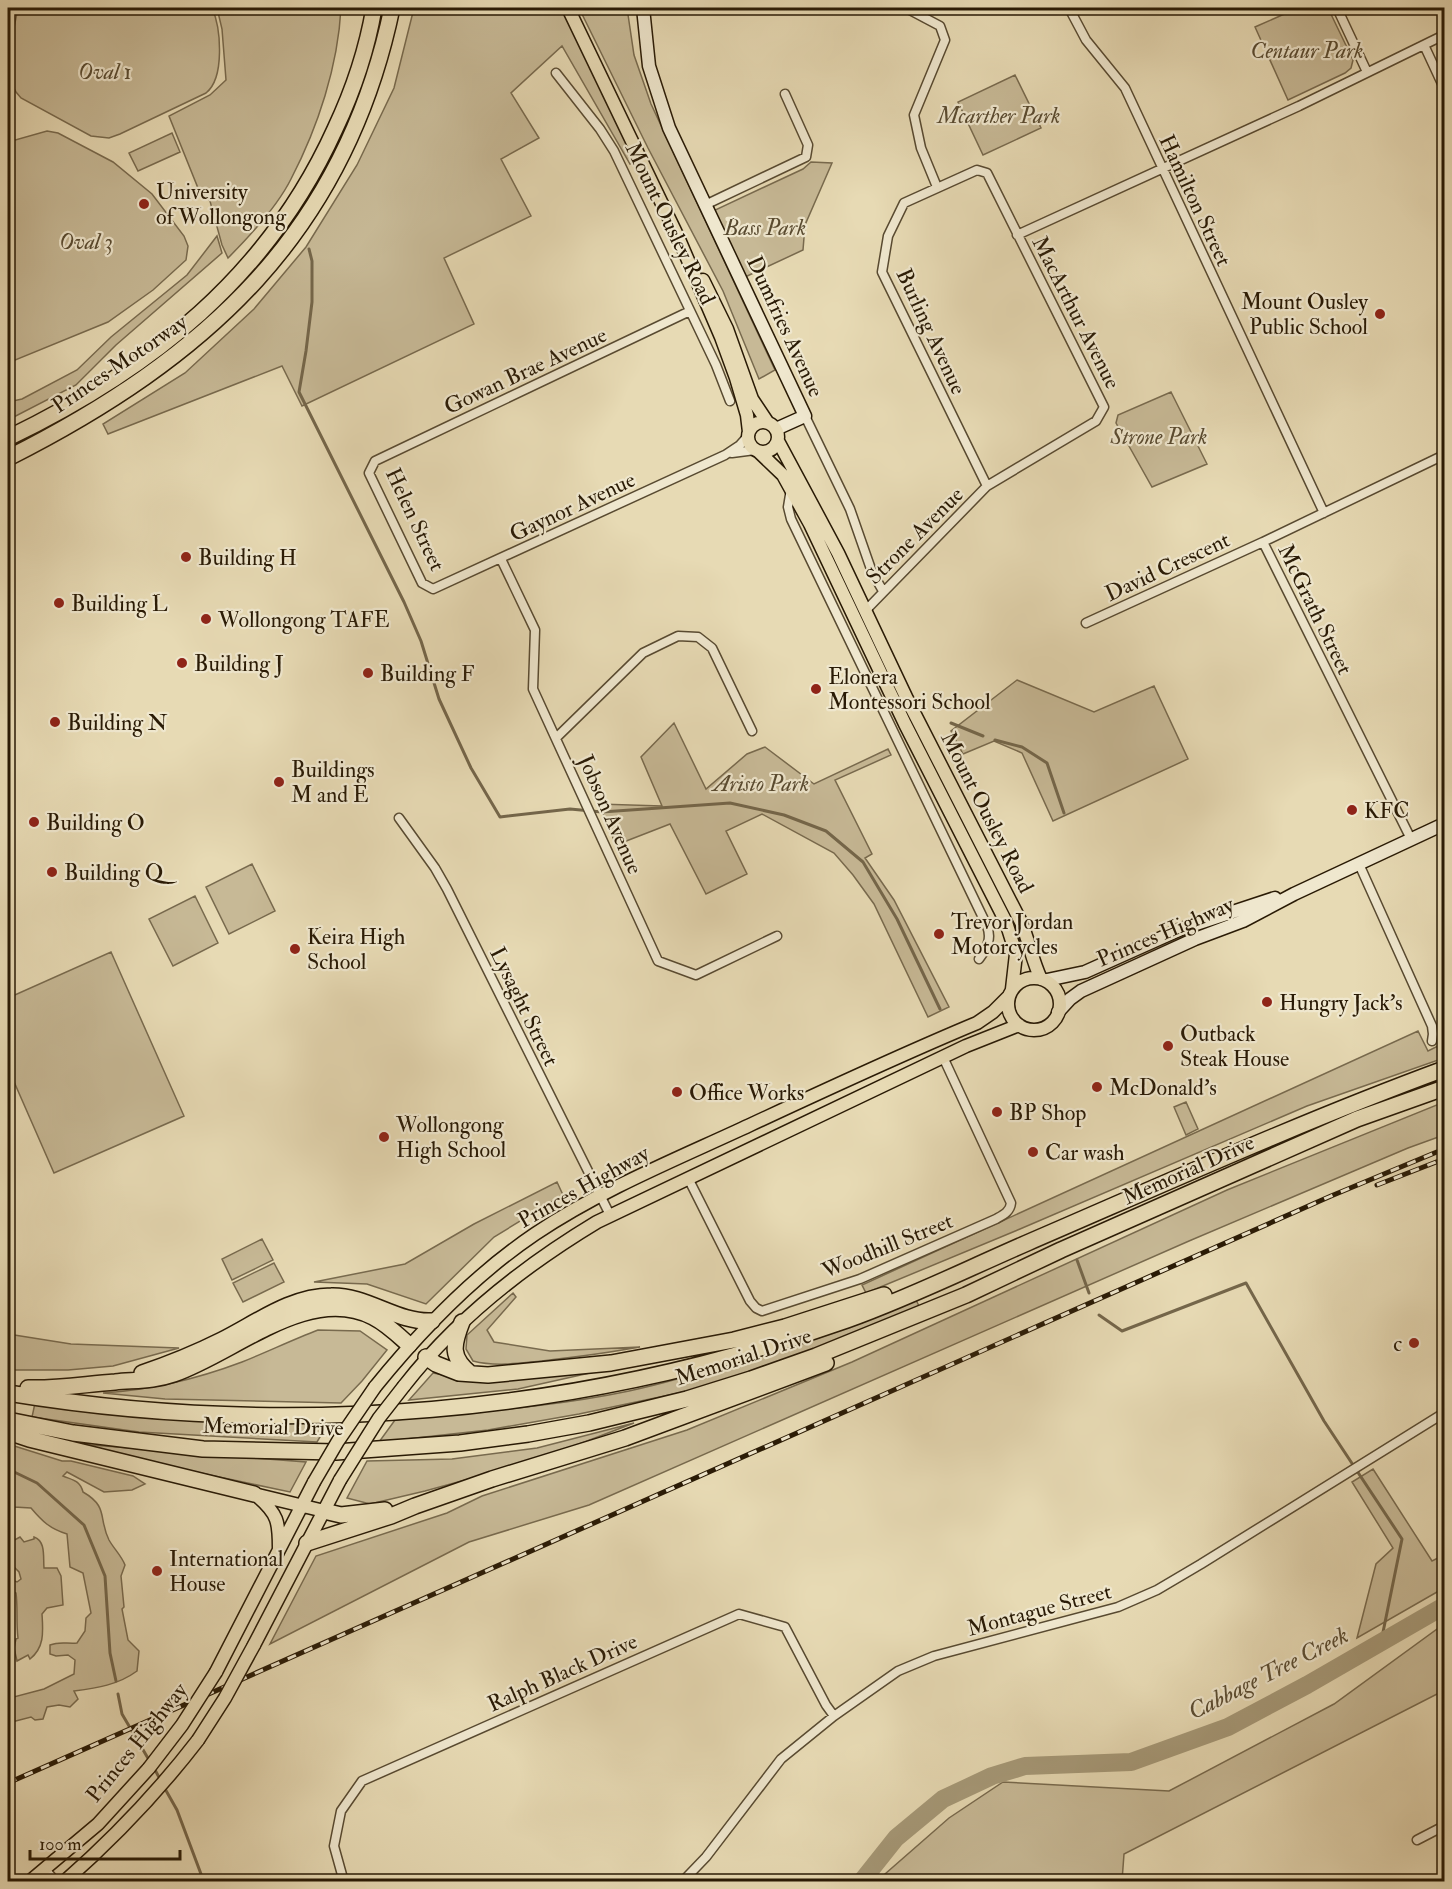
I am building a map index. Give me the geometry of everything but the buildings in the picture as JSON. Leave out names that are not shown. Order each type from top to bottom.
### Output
[{"type":"highway","name":"Princes Motorway","points":[[8,438],[60,413],[147,356],[215,300],[262,250],[319,166],[354,84],[374,8]]},
{"type":"highway","name":"Princes Motorway","points":[[8,458],[99,409],[167,362],[199,337],[236,302],[284,249],[318,200],[355,129],[382,48],[392,8]]},
{"type":"highway","name":"Memorial Drive","points":[[8,1393],[120,1409],[301,1416],[363,1414],[481,1405],[554,1395],[726,1358],[846,1320],[897,1301],[975,1265],[1352,1103],[1444,1068]]},
{"type":"highway","name":"Memorial Drive","points":[[8,1420],[73,1433],[203,1449],[336,1452],[460,1443],[506,1437],[618,1416],[741,1383],[816,1356],[966,1295],[1072,1245],[1357,1119],[1444,1088]]},
{"type":"highway","points":[[426,1358],[447,1369],[471,1374],[509,1374],[611,1363],[734,1340],[785,1327],[975,1265]]},
{"type":"highway","points":[[307,1543],[391,1516],[492,1479],[625,1438],[766,1386],[855,1350],[966,1295]]},
{"type":"highway","points":[[116,1382],[172,1363],[286,1307],[314,1298],[331,1296],[350,1298],[414,1320],[432,1321]]},
{"type":"highway","points":[[8,1387],[69,1387],[141,1382],[177,1373],[297,1315],[322,1308],[351,1310],[372,1316],[389,1327],[409,1345]]},
{"type":"highway","points":[[462,1322],[456,1338],[455,1352],[461,1365],[471,1374]]},
{"type":"highway","points":[[8,1432],[40,1442],[254,1494]]},
{"type":"highway","points":[[324,1511],[340,1515],[415,1506]]},
{"type":"main road","name":"Mount Ousley Road","points":[[568,8],[678,237],[729,355],[743,400],[748,434]]},
{"type":"main road","name":"Dumfries Avenue","points":[[643,8],[649,66],[669,129],[805,416]]},
{"type":"main road","name":"Mount Ousley Road","points":[[678,237],[718,308],[752,399],[774,431],[819,514],[907,699],[1021,922],[1031,958],[1044,980]]},
{"type":"main road","points":[[774,431],[805,416]]},
{"type":"main road","points":[[758,423],[774,431],[771,451],[757,451],[750,444],[748,434],[758,423]]},
{"type":"main road","name":"Mount Ousley Road","points":[[757,451],[778,469],[791,489],[905,724],[1006,922],[1014,945],[1016,963],[1010,993]]},
{"type":"main road","name":"Princes Highway","points":[[1058,1012],[1081,991],[1195,939],[1243,921],[1294,894],[1444,824]]},
{"type":"main road","name":"Princes Highway","points":[[1044,980],[1085,972],[1200,922],[1267,900],[1294,894]]},
{"type":"main road","points":[[1025,979],[1044,980],[1058,996],[1060,1004],[1055,1019],[1042,1028],[1034,1030],[1019,1025],[1009,1013],[1010,993],[1025,979]]},
{"type":"main road","name":"Princes Highway","points":[[29,1881],[98,1824],[148,1768],[182,1725],[216,1672],[314,1482],[338,1441],[375,1387],[409,1345],[464,1291],[505,1256],[545,1228],[600,1196],[891,1059],[977,1023],[993,1012],[1010,993]]},
{"type":"main road","name":"Princes Highway","points":[[64,1881],[107,1844],[146,1804],[198,1740],[225,1698],[254,1645],[340,1480],[379,1418],[426,1358],[462,1322],[503,1286],[544,1255],[610,1215],[943,1057],[1019,1025]]},
{"type":"main road","points":[[698,1149],[702,1172]]},
{"type":"main road","points":[[409,1345],[426,1358]]},
{"type":"main road","points":[[254,1494],[324,1511]]},
{"type":"main road","points":[[254,1494],[267,1505],[277,1519],[279,1550]]},
{"type":"street","points":[[906,8],[940,26],[945,40],[914,115],[921,148],[937,187]]},
{"type":"street","name":"Hamilton Street","points":[[1069,8],[1086,40],[1125,88],[1324,513]]},
{"type":"street","points":[[1336,8],[1367,72]]},
{"type":"street","points":[[1017,235],[1288,111],[1444,35]]},
{"type":"street","points":[[1424,45],[1444,88]]},
{"type":"street","name":"Mount Ousley Road","points":[[556,73],[611,145],[716,366],[730,401]]},
{"type":"street","points":[[705,205],[806,157],[808,145],[785,94]]},
{"type":"street","name":"Burling Avenue","points":[[987,486],[882,272],[888,236],[904,203],[977,170],[987,173],[1017,235]]},
{"type":"street","name":"MacArthur Avenue","points":[[987,486],[1096,421],[1104,407],[1017,235]]},
{"type":"street","name":"Gowan Brae Avenue","points":[[375,460],[690,311]]},
{"type":"street","name":"Dumfries Avenue","points":[[805,416],[850,509],[872,572],[883,591]]},
{"type":"street","name":"Gaynor Avenue","points":[[726,455],[748,434]]},
{"type":"street","name":"Gaynor Avenue","points":[[433,589],[726,455],[742,451],[757,451]]},
{"type":"street","name":"McGrath Street","points":[[1411,839],[1263,542],[1444,455]]},
{"type":"street","name":"Helen Street","points":[[375,460],[369,473],[422,583],[433,589]]},
{"type":"street","name":"Strone Avenue","points":[[866,610],[987,486]]},
{"type":"street","points":[[791,489],[788,507],[791,519],[989,931],[989,942],[979,959]]},
{"type":"street","name":"David Crescent","points":[[1086,623],[1263,542]]},
{"type":"street","name":"Jobson Avenue","points":[[501,559],[535,630],[533,689],[658,961],[696,975],[777,936]]},
{"type":"street","points":[[556,738],[643,653],[678,636],[698,637],[711,648],[752,730]]},
{"type":"street","name":"Lysaght Street","points":[[399,818],[435,868],[447,889],[610,1215]]},
{"type":"street","points":[[1359,864],[1432,1026],[1432,1041]]},
{"type":"street","name":"Mount Ousley Road","points":[[958,866],[971,872],[982,872]]},
{"type":"street","name":"Woodhill Street","points":[[688,1178],[750,1301],[762,1311],[860,1279],[996,1219],[1006,1213],[1011,1203],[943,1057]]},
{"type":"street","name":"Montague Street","points":[[682,1881],[706,1857],[781,1759],[834,1716],[898,1671],[934,1656],[1137,1600],[1202,1564],[1444,1413]]},
{"type":"street","name":"Ralph Black Drive","points":[[344,1881],[334,1846],[340,1811],[363,1781],[739,1614],[785,1627],[834,1716]]},
{"type":"street","points":[[1417,1840],[1444,1826]]},
{"type":"street","points":[[45,1869],[56,1881]]},
{"type":"green space","name":"Oval 1","points":[[18,8],[212,8],[218,28],[220,52],[216,76],[206,93],[120,134],[109,138],[91,136],[21,98],[9,80],[11,42]]},
{"type":"green space","points":[[217,8],[341,8],[331,74],[318,117],[301,159],[285,190],[271,210],[228,258],[222,245],[210,201],[198,188],[169,116],[210,95],[226,80],[222,29]]},
{"type":"green space","points":[[414,8],[563,8],[636,161],[630,164],[562,46],[511,93],[539,138],[501,159],[531,216],[444,258],[474,324],[302,406],[282,366],[108,434],[103,424],[185,373],[254,309],[306,247],[357,165],[394,88]]},
{"type":"green space","points":[[579,8],[627,8],[634,55],[651,104],[775,370],[759,379],[723,291],[648,148]]},
{"type":"green space","name":"Centaur Park","points":[[1298,8],[1328,8],[1353,60],[1351,68],[1345,73],[1288,100],[1255,27]]},
{"type":"green space","name":"Mcarther Park","points":[[1015,75],[1041,128],[983,155],[958,102]]},
{"type":"green space","name":"Oval 3","points":[[47,131],[58,133],[113,162],[152,194],[184,236],[188,246],[186,260],[153,290],[108,322],[8,363],[8,142]]},
{"type":"green space","points":[[172,133],[180,152],[138,171],[129,153]]},
{"type":"green space","name":"Bass Park","points":[[811,162],[832,163],[805,225],[803,250],[743,278],[713,211],[803,169]]},
{"type":"green space","points":[[217,236],[222,253],[116,345],[76,385],[8,420],[8,402],[22,399],[77,370],[111,337],[187,275]]},
{"type":"green space","name":"Strone Park","points":[[1171,392],[1207,464],[1152,487],[1116,423],[1118,415]]},
{"type":"green space","points":[[1017,680],[1094,712],[1154,686],[1188,759],[1053,821],[1022,753],[994,741],[963,754],[951,731]]},
{"type":"green space","name":"Aristo Park","points":[[674,723],[706,789],[747,754],[765,747],[814,784],[888,749],[891,755],[835,780],[872,854],[865,858],[894,900],[949,1007],[928,1017],[874,904],[834,853],[762,814],[726,831],[747,874],[706,894],[670,824],[616,845],[599,804],[662,806],[641,757]]},
{"type":"green space","points":[[252,864],[275,911],[229,934],[206,887]]},
{"type":"green space","points":[[195,896],[218,943],[173,966],[149,919]]},
{"type":"green space","points":[[111,952],[184,1116],[54,1173],[8,1068],[8,998]]},
{"type":"green space","points":[[1418,1031],[1428,1051],[1444,1043],[1444,1058],[1307,1106],[866,1293],[862,1285]]},
{"type":"green space","points":[[1186,1102],[1198,1129],[1186,1135],[1174,1107]]},
{"type":"green space","points":[[1444,1102],[1444,1135],[1408,1148],[1189,1241],[589,1505],[469,1542],[270,1644],[316,1556],[447,1513],[482,1496],[687,1430],[852,1362],[1227,1190]]},
{"type":"green space","points":[[557,1182],[563,1195],[494,1237],[426,1304],[367,1284],[314,1282],[405,1264],[474,1224]]},
{"type":"green space","points":[[262,1239],[273,1260],[232,1280],[222,1259]]},
{"type":"green space","points":[[274,1263],[284,1282],[243,1302],[233,1283]]},
{"type":"green space","points":[[513,1293],[516,1297],[487,1330],[494,1342],[550,1351],[640,1347],[542,1361],[490,1364],[473,1361],[466,1349],[467,1335]]},
{"type":"green space","points":[[915,1298],[919,1306],[787,1360],[693,1390],[488,1430],[379,1442],[395,1420],[542,1405],[629,1391],[737,1361]]},
{"type":"green space","points":[[318,1330],[360,1331],[387,1350],[341,1403],[165,1399],[103,1393],[173,1383],[208,1374]]},
{"type":"green space","points":[[8,1334],[71,1344],[179,1348],[113,1366],[68,1370],[8,1370]]},
{"type":"green space","points":[[639,1362],[518,1389],[409,1400],[433,1373],[471,1380]]},
{"type":"green space","points":[[35,1403],[186,1420],[329,1422],[317,1442],[139,1432],[32,1417]]},
{"type":"green space","points":[[634,1423],[535,1461],[425,1491],[370,1504],[347,1498],[367,1461],[452,1459],[537,1448]]},
{"type":"green space","points":[[54,1442],[306,1462],[290,1492]]},
{"type":"green space","points":[[8,1444],[62,1461],[71,1461],[133,1476],[145,1484],[132,1490],[104,1492],[67,1472],[63,1476],[78,1483],[83,1492],[91,1497],[100,1508],[109,1540],[125,1565],[121,1576],[124,1607],[122,1609],[128,1640],[139,1651],[137,1671],[115,1683],[74,1691],[78,1699],[70,1707],[59,1705],[47,1707],[43,1719],[35,1720],[31,1717],[8,1723],[8,1688],[14,1697],[44,1689],[74,1674],[75,1660],[68,1655],[50,1654],[50,1645],[77,1643],[85,1631],[86,1618],[91,1613],[83,1573],[70,1567],[67,1534],[47,1524],[31,1508],[14,1507],[14,1487],[8,1486]]},
{"type":"green space","points":[[1373,1469],[1432,1561],[1444,1555],[1444,1588],[1357,1638],[1376,1564],[1393,1548],[1352,1482]]},
{"type":"green space","points":[[20,1537],[24,1542],[34,1537],[38,1539],[43,1550],[44,1568],[57,1568],[61,1576],[63,1605],[47,1608],[42,1614],[41,1644],[30,1659],[28,1655],[17,1661],[14,1648],[18,1638],[16,1593],[11,1591],[8,1594],[8,1578],[17,1582],[21,1579],[19,1572],[8,1561],[8,1541],[9,1543]]},
{"type":"green space","points":[[1444,1624],[1443,1691],[1124,1854],[1122,1881],[877,1881],[949,1818],[1003,1782],[1169,1791],[1334,1704]]},
{"type":"waterway","points":[[309,249],[312,261],[312,302],[299,392],[404,602],[421,641],[439,699],[471,768],[500,817],[570,809],[602,812],[730,803],[784,815],[826,831],[863,862],[897,919],[940,1009]]},
{"type":"waterway","points":[[951,723],[983,736]]},
{"type":"waterway","points":[[995,740],[1022,747],[1047,763],[1064,813]]},
{"type":"waterway","points":[[1077,1260],[1089,1293]]},
{"type":"waterway","points":[[1099,1315],[1122,1331],[1246,1283],[1324,1421],[1402,1539],[1381,1642]]},
{"type":"waterway","points":[[8,1469],[37,1483],[84,1525],[105,1576],[110,1653],[116,1681]]},
{"type":"waterway","name":"Cabbage Tree Creek","points":[[861,1882],[896,1838],[943,1799],[992,1776],[1025,1766],[1131,1762],[1228,1727],[1307,1685],[1444,1606]]},
{"type":"waterway","points":[[118,1694],[122,1714],[149,1760]]},
{"type":"waterway","points":[[154,1768],[161,1781]]},
{"type":"waterway","points":[[164,1787],[177,1810],[204,1882]]},
{"type":"railway","points":[[8,1783],[1331,1196],[1444,1149]]},
{"type":"railway","points":[[1377,1185],[1444,1159]]},
{"type":"place","name":"University of Wollongong","points":[[144,204]]},
{"type":"place","name":"Mount Ousley Public School","points":[[1380,314]]},
{"type":"place","name":"Building H","points":[[186,557]]},
{"type":"place","name":"Building L","points":[[59,603]]},
{"type":"place","name":"Wollongong TAFE","points":[[206,619]]},
{"type":"place","name":"Building J","points":[[182,663]]},
{"type":"place","name":"Building F","points":[[368,673]]},
{"type":"place","name":"Elonera Montessori School","points":[[816,689]]},
{"type":"place","name":"Building N","points":[[55,722]]},
{"type":"place","name":"Buildings M and E","points":[[279,782]]},
{"type":"place","name":"KFC","points":[[1352,810]]},
{"type":"place","name":"Building O","points":[[34,822]]},
{"type":"place","name":"Building Q","points":[[52,872]]},
{"type":"place","name":"Trevor Jordan Motorcycles","points":[[939,934]]},
{"type":"place","name":"Keira High School","points":[[295,949]]},
{"type":"place","name":"Hungry Jack's","points":[[1267,1002]]},
{"type":"place","name":"Outback Steak House","points":[[1168,1046]]},
{"type":"place","name":"McDonald's","points":[[1097,1087]]},
{"type":"place","name":"Office Works","points":[[677,1092]]},
{"type":"place","name":"BP Shop","points":[[997,1112]]},
{"type":"place","name":"Wollongong High School","points":[[384,1137]]},
{"type":"place","name":"Car wash","points":[[1033,1152]]},
{"type":"place","name":"c","points":[[1414,1343]]},
{"type":"place","name":"International House","points":[[157,1571]]}]
